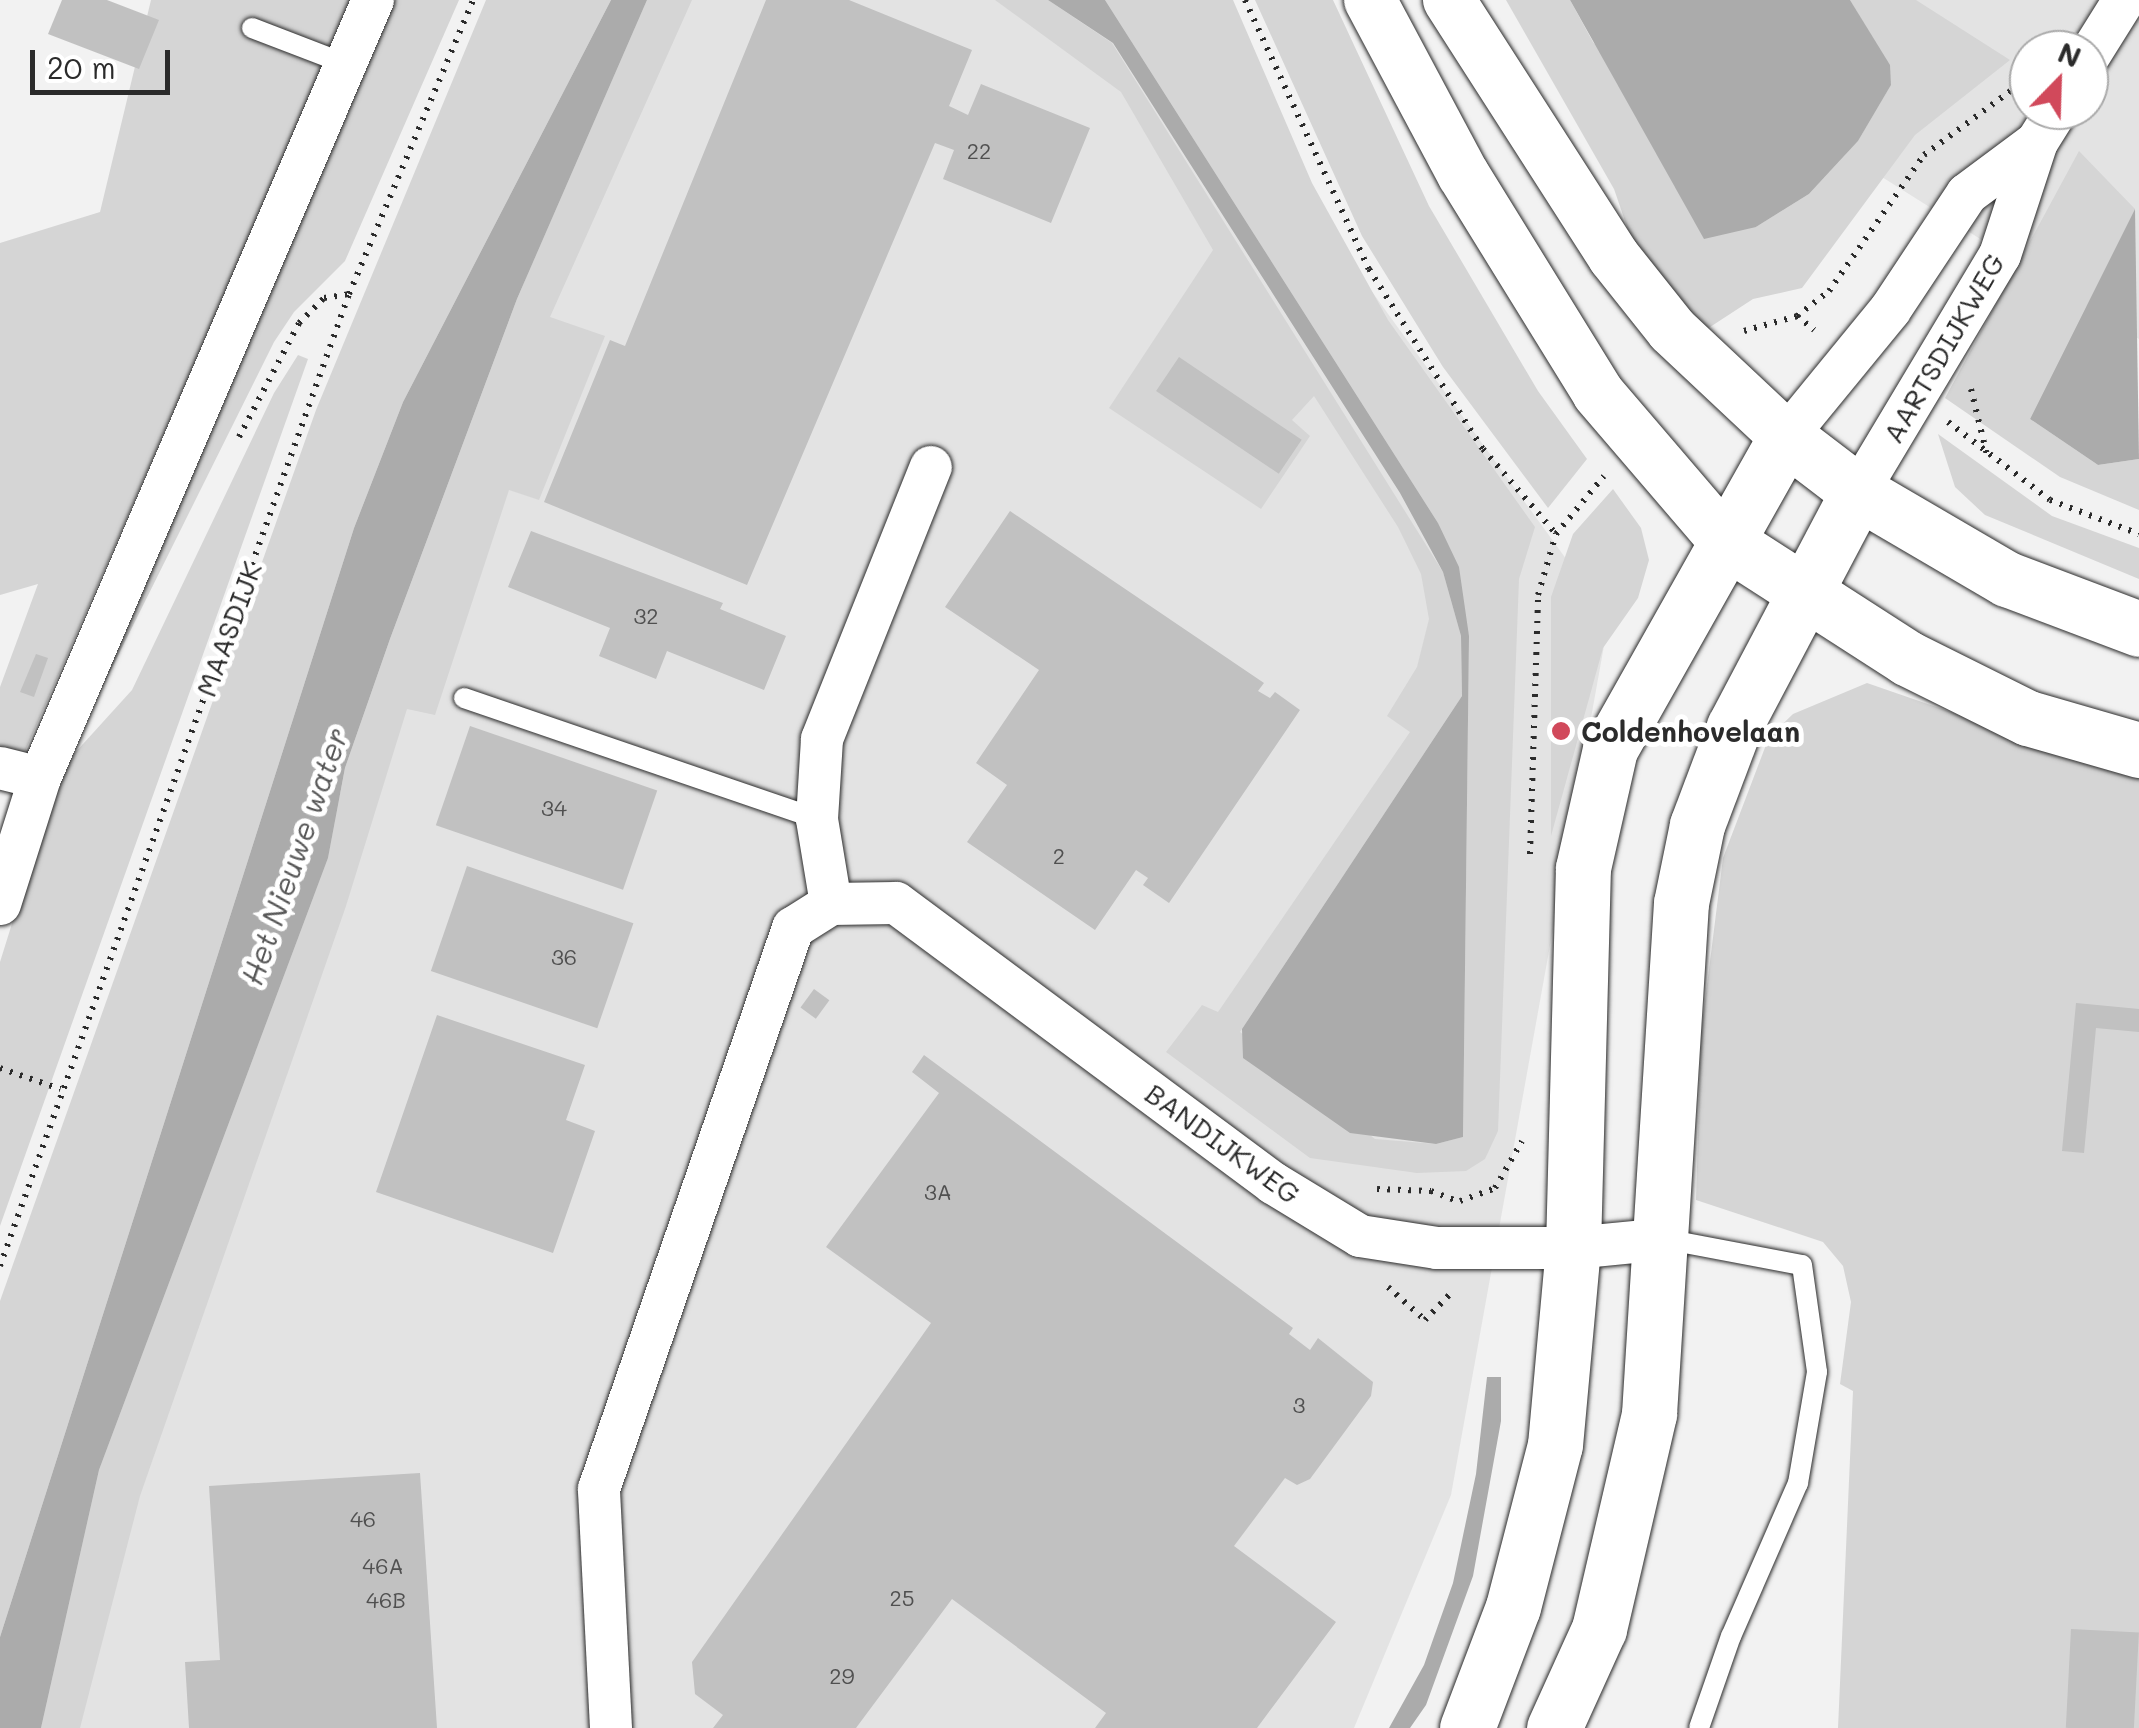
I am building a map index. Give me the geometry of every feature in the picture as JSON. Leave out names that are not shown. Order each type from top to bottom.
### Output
[{"type":"main road","points":[[1467,1728],[1514,1607],[1556,1445],[1573,1248],[1583,868],[1610,749],[1724,540],[1786,437],[1858,492],[2007,579],[2139,629]]},
{"type":"main road","points":[[1554,1728],[1599,1629],[1627,1522],[1649,1414],[1664,1239],[1681,904],[1697,825],[1734,727],[1858,492]]},
{"type":"main road","points":[[1724,540],[1803,596],[2028,718],[2139,750]]},
{"type":"street","points":[[0,904],[20,773],[373,0]]},
{"type":"street","points":[[1370,0],[1463,174],[1598,393],[1724,540]]},
{"type":"street","points":[[1449,0],[1614,257],[1672,330],[1786,437]]},
{"type":"street","points":[[2105,30],[2124,0]]},
{"type":"street","name":"AARTSDIJKWEG","points":[[1786,437],[1890,310],[1967,194],[2042,130]]},
{"type":"street","name":"AARTSDIJKWEG","points":[[1858,492],[2000,255],[2046,130]]},
{"type":"street","points":[[611,1728],[598,1489],[793,928],[831,904],[817,818],[822,739],[931,467]]},
{"type":"street","name":"BANDIJKWEG","points":[[831,904],[896,903],[1274,1182],[1360,1236],[1436,1248],[1573,1248],[1664,1239]]},
{"type":"lane","points":[[252,28],[346,64]]},
{"type":"lane","points":[[464,698],[817,818]]},
{"type":"lane","points":[[1664,1239],[1802,1266],[1816,1372],[1798,1483],[1731,1636],[1699,1728]]},
{"type":"path","name":"MAASDIJK","points":[[0,1266],[60,1089],[349,294],[473,0]]},
{"type":"path","points":[[1245,0],[1369,268],[1483,449],[1556,534],[1538,595],[1530,864]]},
{"type":"path","points":[[1796,316],[1829,291],[1924,155],[2009,92]]},
{"type":"path","points":[[1987,456],[2050,500],[2139,534]]},
{"type":"path","points":[[0,1068],[60,1089]]},
{"type":"path","points":[[1458,1202],[1495,1188],[1514,1164],[1522,1138]]},
{"type":"shaded area","points":[[151,0],[353,0],[20,763],[0,755],[0,687],[38,584],[0,595],[0,243],[100,212]]},
{"type":"shaded area","points":[[392,0],[459,0],[345,261],[294,312],[274,342],[96,700]]},
{"type":"shaded area","points":[[486,0],[611,0],[403,402],[354,528],[0,1637],[0,1301],[316,410]]},
{"type":"shaded area","points":[[626,0],[1160,0],[1609,618],[1451,1495],[1354,1728],[4,1728]]},
{"type":"shaded area","points":[[647,0],[692,0],[550,317],[605,336],[539,500],[509,490],[435,715],[407,709],[346,906],[140,1496],[80,1728],[41,1728],[99,1470],[328,858],[345,768],[390,639],[517,299]]},
{"type":"shaded area","points":[[995,0],[1048,0],[1112,43],[1443,572],[1461,636],[1462,696],[1240,1032],[1375,1139],[1436,1144],[1463,1137],[1469,636],[1438,523],[1105,0],[1233,0],[1312,183],[1388,320],[1535,527],[1519,579],[1498,1131],[1485,1159],[1466,1171],[1417,1173],[1310,1158],[1166,1052],[1202,1005],[1218,1012],[1410,732],[1387,716],[1417,667],[1429,619],[1421,574],[1398,527],[1314,396],[1292,420],[1310,436],[1261,509],[1109,408],[1213,250],[1121,92]]},
{"type":"shaded area","points":[[1255,0],[1333,0],[1429,206],[1538,391],[1587,459],[1548,508],[1443,367],[1362,236]]},
{"type":"shaded area","points":[[1506,0],[1570,0],[1593,42],[1756,227],[1809,194],[1858,141],[1891,85],[1889,65],[1850,0],[1916,0],[2009,59],[1915,135],[1802,288],[1753,299],[1707,329],[1635,250],[1614,189]]},
{"type":"shaded area","points":[[1669,0],[2139,0],[2139,339],[1801,126]]},
{"type":"shaded area","points":[[2079,151],[2135,209],[2030,419],[2098,465],[2139,459],[2139,510],[2060,477],[1945,398]]},
{"type":"shaded area","points":[[298,355],[308,359],[0,1226],[0,962],[44,821],[73,755],[132,690],[274,393]]},
{"type":"shaded area","points":[[1938,434],[2052,516],[2139,548],[2139,579],[1985,515],[1955,487]]},
{"type":"shaded area","points":[[1613,489],[1641,528],[1649,560],[1638,598],[1603,648],[1551,836],[1551,597],[1573,534]]},
{"type":"shaded area","points":[[1867,683],[2139,777],[2139,1728],[1838,1728],[1853,1391],[1840,1384],[1851,1302],[1843,1266],[1823,1242],[1696,1200],[1701,1033],[1723,858],[1769,737],[1793,714]]},
{"type":"water","name":"Het Nieuwe water","points":[[611,0],[647,0],[517,299],[390,639],[345,768],[328,858],[99,1470],[41,1728],[0,1728],[0,1637],[354,528],[403,402]]},
{"type":"water","points":[[1048,0],[1105,0],[1438,523],[1459,567],[1469,636],[1463,1137],[1436,1144],[1350,1133],[1243,1058],[1242,1029],[1462,696],[1461,636],[1443,572],[1400,493],[1113,43]]},
{"type":"water","points":[[1570,0],[1850,0],[1890,65],[1891,85],[1858,141],[1809,194],[1756,227],[1704,239]]},
{"type":"water","points":[[2135,209],[2139,459],[2098,465],[2030,419]]},
{"type":"water","points":[[1487,1377],[1501,1377],[1501,1421],[1473,1576],[1426,1705],[1410,1728],[1389,1728],[1424,1665],[1453,1583],[1476,1474]]},
{"type":"building","points":[[62,0],[107,0],[159,20],[139,69],[48,34]]},
{"type":"building","points":[[766,0],[849,0],[972,50],[949,106],[968,115],[981,84],[1090,128],[1051,223],[943,179],[954,150],[935,143],[747,585],[544,502],[610,340],[625,346]]},
{"type":"building","points":[[1179,357],[1302,440],[1279,474],[1156,391]]},
{"type":"building","points":[[1010,511],[1264,683],[1258,691],[1270,698],[1275,692],[1300,710],[1169,903],[1143,885],[1148,878],[1136,870],[1095,930],[967,842],[1007,785],[976,763],[1039,670],[945,607]]},
{"type":"building","points":[[531,531],[723,603],[720,609],[786,636],[764,690],[667,651],[656,679],[599,656],[610,628],[508,587]]},
{"type":"building","points":[[36,654],[48,658],[34,697],[20,692]]},
{"type":"building","points":[[470,726],[657,790],[623,890],[436,825]]},
{"type":"building","points":[[467,866],[633,923],[597,1028],[431,971]]},
{"type":"building","points":[[814,989],[829,1000],[816,1019],[800,1008]]},
{"type":"building","points":[[2076,1003],[2139,1009],[2139,1032],[2096,1028],[2084,1153],[2062,1151]]},
{"type":"building","points":[[437,1015],[585,1065],[566,1120],[595,1131],[553,1253],[376,1192]]},
{"type":"building","points":[[924,1055],[1293,1328],[1289,1334],[1310,1350],[1318,1338],[1373,1382],[1371,1396],[1310,1479],[1297,1485],[1285,1478],[1234,1546],[1336,1622],[1257,1728],[1095,1728],[1106,1713],[952,1599],[856,1728],[713,1728],[723,1715],[695,1694],[692,1662],[931,1323],[826,1247],[939,1093],[912,1072]]},
{"type":"building","points":[[420,1473],[437,1728],[189,1728],[185,1662],[220,1660],[209,1486]]},
{"type":"building","points":[[2071,1629],[2139,1633],[2134,1728],[2066,1728]]},
{"type":"place","name":"Coldenhovelaan","points":[[1561,731]]}]
